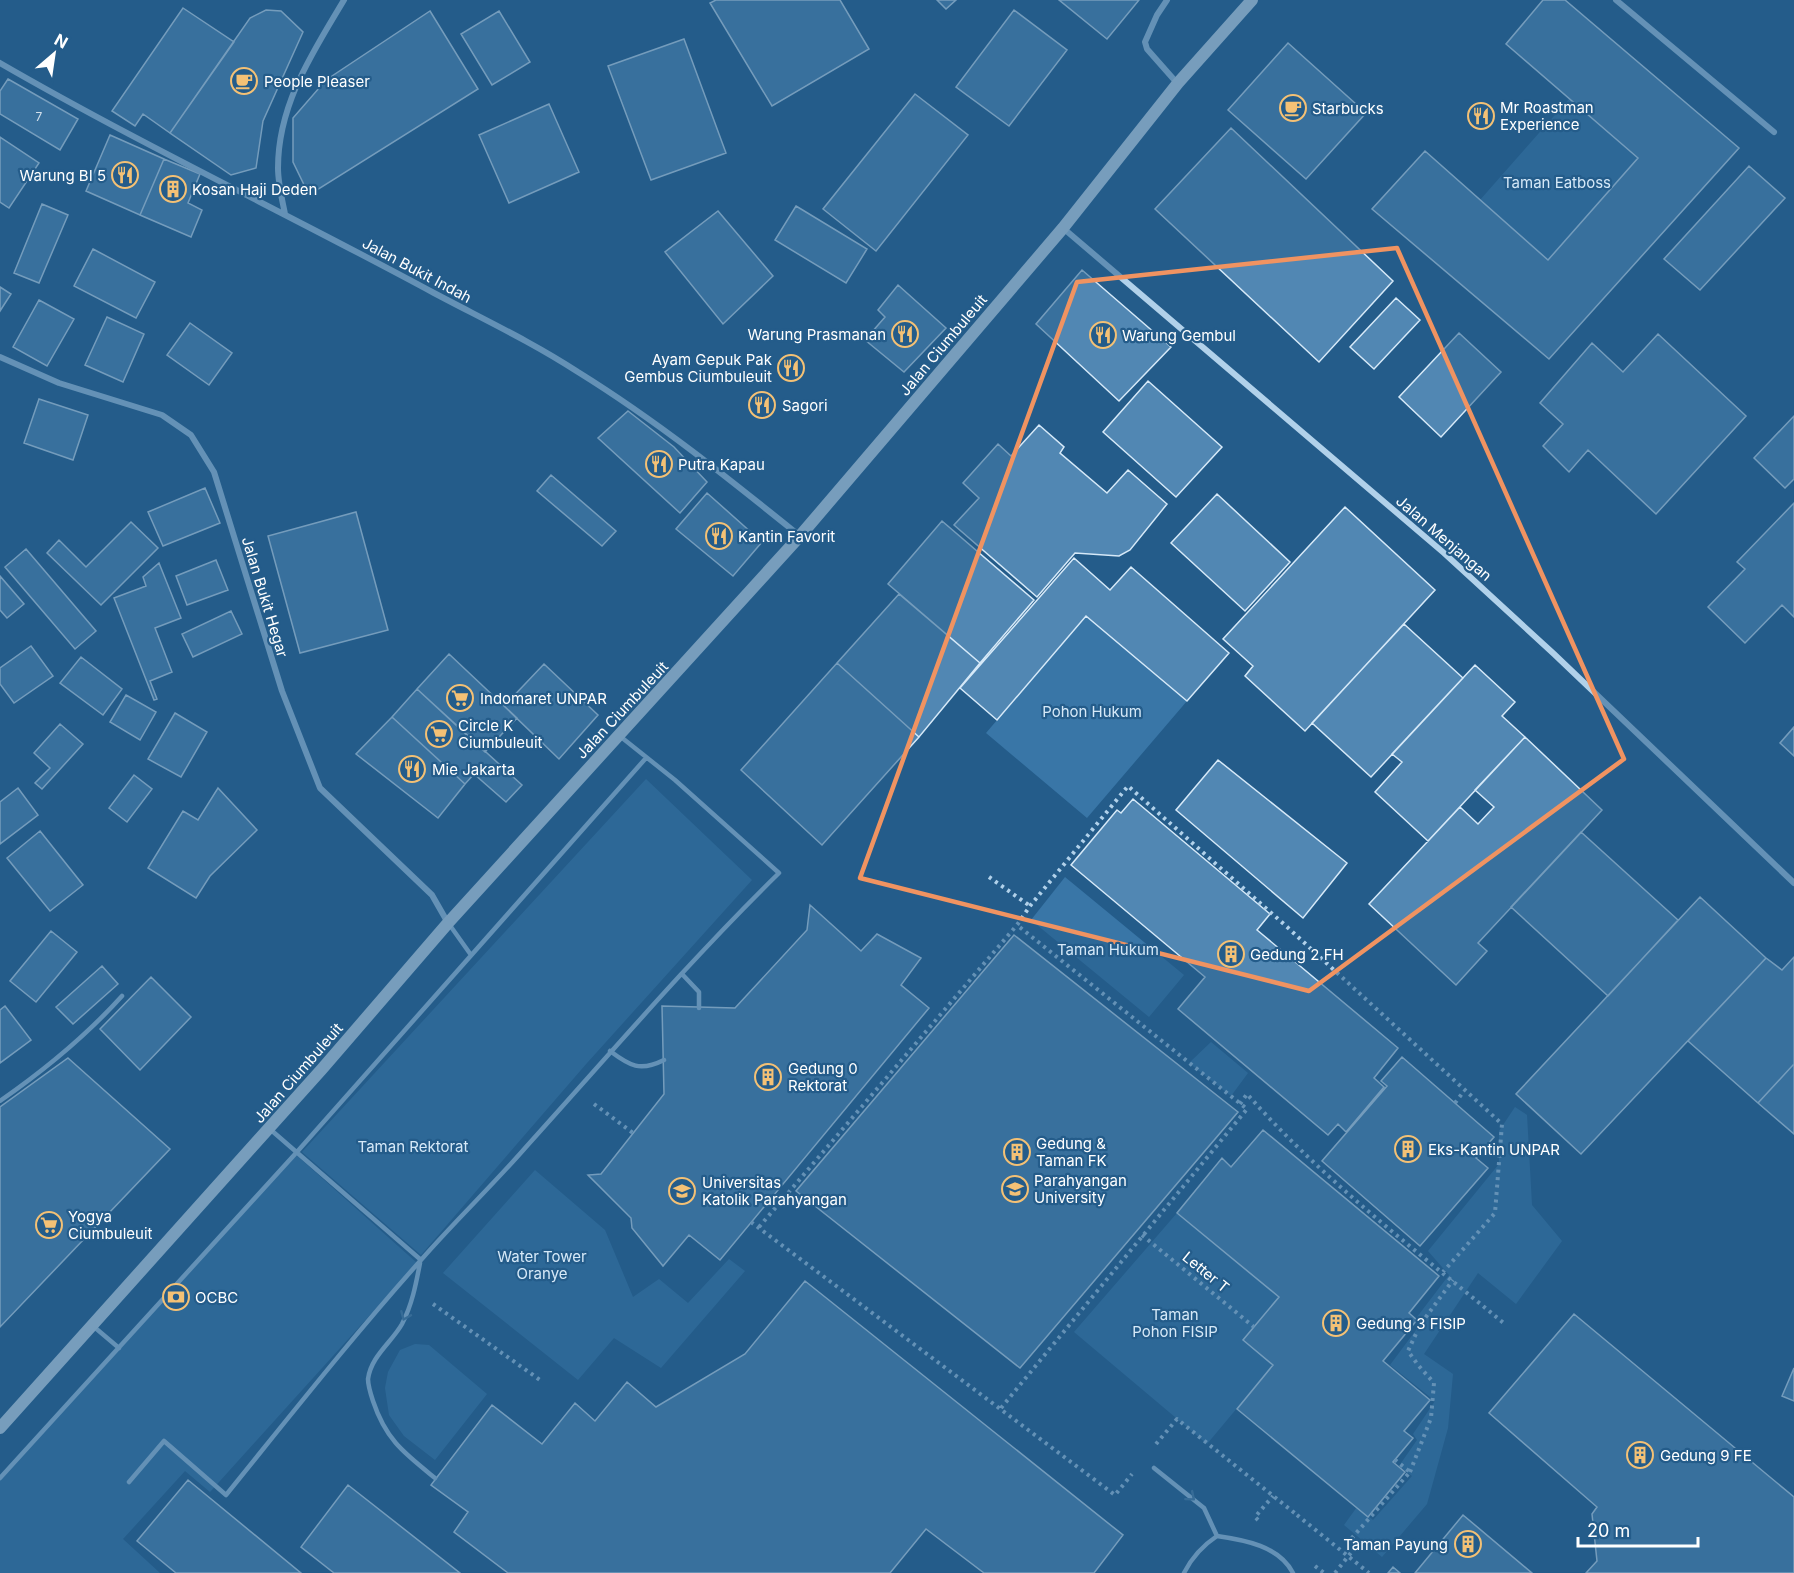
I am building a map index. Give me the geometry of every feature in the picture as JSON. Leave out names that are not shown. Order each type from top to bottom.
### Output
[{"type":"main road","name":"Jalan Ciumbuleuit","points":[[0,1428],[269,1129],[448,922],[800,536],[1063,228],[1178,83],[1252,0]]},
{"type":"street","points":[[285,214],[278,168],[285,113],[307,62],[344,0]]},
{"type":"street","points":[[1167,0],[1157,15],[1145,42],[1147,49],[1178,83]]},
{"type":"street","points":[[1616,0],[1774,132]]},
{"type":"street","name":"Jalan Bukit Indah","points":[[0,63],[153,148],[285,214],[526,341],[577,371],[687,446],[800,536]]},
{"type":"street","name":"Jalan Menjangan","points":[[1063,228],[1444,553],[1554,654],[1794,883]]},
{"type":"street","name":"Jalan Bukit Hegar","points":[[0,357],[59,384],[162,415],[191,435],[214,472],[282,691],[320,788],[432,895],[448,922]]},
{"type":"lane","points":[[129,1482],[164,1441],[226,1495],[421,1260],[520,1154],[681,974],[779,873],[675,780],[619,735]]},
{"type":"lane","points":[[0,1478],[297,1153],[646,758]]},
{"type":"lane","points":[[448,922],[471,956]]},
{"type":"lane","points":[[681,974],[699,993],[699,1008]]},
{"type":"lane","points":[[0,1101],[72,1047],[122,996]]},
{"type":"lane","points":[[610,1051],[624,1062],[637,1066],[650,1067],[664,1060]]},
{"type":"lane","points":[[269,1129],[421,1260]]},
{"type":"lane","points":[[421,1260],[415,1292],[401,1325],[382,1348],[368,1379],[371,1395],[385,1431],[399,1449],[435,1478]]},
{"type":"lane","points":[[93,1326],[119,1348]]},
{"type":"lane","points":[[1154,1468],[1204,1508],[1217,1536]]},
{"type":"lane","points":[[1184,1573],[1203,1545],[1217,1536],[1260,1545],[1280,1556],[1293,1573]]},
{"type":"path","points":[[759,1227],[1017,925],[1128,786],[1286,926],[1502,1124],[1495,1213],[1443,1272]]},
{"type":"path","points":[[989,877],[1030,906]]},
{"type":"path","points":[[1001,1408],[1247,1109],[1017,925]]},
{"type":"path","points":[[577,1091],[633,1133]]},
{"type":"path","points":[[1455,1103],[1464,1091]]},
{"type":"path","points":[[1240,1104],[1247,1094],[1311,1158],[1368,1209],[1506,1325]]},
{"type":"path","points":[[1368,1209],[1371,1204]]},
{"type":"path","points":[[751,1222],[1115,1495],[1136,1470]]},
{"type":"path","name":"Letter T","points":[[1142,1235],[1254,1327]]},
{"type":"path","points":[[1335,1573],[1357,1545],[1351,1539],[1410,1472],[1431,1418],[1434,1383],[1408,1350],[1420,1325],[1453,1280]]},
{"type":"path","points":[[415,1292],[540,1380]]},
{"type":"path","points":[[1149,1453],[1177,1419],[1369,1573]]},
{"type":"path","points":[[1394,1459],[1410,1472]]},
{"type":"path","points":[[1255,1517],[1273,1496]]},
{"type":"highlighted area","points":[[1397,248],[1624,759],[1309,991],[860,878],[1077,282]]},
{"type":"green space","name":"Taman Eatboss","points":[[1569,99],[1638,158],[1548,260],[1480,200]]},
{"type":"green space","name":"Pohon Hukum","points":[[1086,616],[1187,701],[1087,818],[986,733]]},
{"type":"green space","name":"Taman Rektorat","points":[[646,779],[752,880],[587,1063],[421,1255],[302,1152]]},
{"type":"green space","name":"Taman Hukum","points":[[1065,877],[1184,975],[1149,1017],[1031,920]]},
{"type":"green space","points":[[1211,1042],[1248,1073],[1231,1096],[1189,1063]]},
{"type":"green space","points":[[1515,1107],[1527,1115],[1532,1205],[1562,1241],[1516,1304],[1478,1273],[1424,1354],[1453,1374],[1448,1428],[1427,1504],[1382,1557],[1344,1525],[1357,1507],[1373,1520],[1412,1476],[1399,1466],[1417,1440],[1413,1434],[1435,1401],[1390,1365],[1422,1322],[1417,1317],[1449,1275],[1428,1251],[1499,1164],[1499,1131]]},
{"type":"green space","points":[[294,1153],[417,1263],[210,1492],[185,1471],[123,1539],[160,1573],[0,1573],[0,1478]]},
{"type":"green space","name":"Water Tower Oranye","points":[[535,1170],[605,1230],[633,1297],[659,1279],[688,1303],[729,1259],[745,1271],[661,1368],[614,1338],[578,1380],[443,1273]]},
{"type":"green space","name":"Taman Pohon FISIP","points":[[1177,1213],[1279,1297],[1273,1365],[1207,1444],[1074,1332]]},
{"type":"green space","points":[[415,1344],[429,1345],[487,1394],[435,1460],[404,1436],[389,1415],[385,1388],[388,1372],[400,1350]]},
{"type":"building","points":[[716,0],[840,0],[869,49],[772,106],[710,3]]},
{"type":"building","points":[[937,0],[956,0],[946,9]]},
{"type":"building","points":[[1059,0],[1139,0],[1107,39]]},
{"type":"building","points":[[1543,0],[1565,0],[1739,148],[1549,359],[1372,209],[1425,151],[1548,260],[1638,158],[1506,44]]},
{"type":"building","points":[[183,8],[234,42],[170,133],[143,114],[135,126],[112,111]]},
{"type":"building","name":"People Pleaser","points":[[266,10],[281,11],[303,32],[263,121],[256,168],[231,175],[170,133],[250,18]]},
{"type":"building","points":[[1014,10],[1067,50],[1009,126],[956,87]]},
{"type":"building","points":[[430,11],[478,89],[309,195],[293,162],[293,118],[326,80]]},
{"type":"building","points":[[499,11],[530,62],[492,85],[461,34]]},
{"type":"building","points":[[684,39],[726,153],[651,180],[608,66]]},
{"type":"building","points":[[1288,43],[1366,113],[1306,179],[1228,110]]},
{"type":"building","points":[[8,79],[78,119],[60,150],[0,114],[0,91]]},
{"type":"building","points":[[915,94],[968,135],[876,251],[823,209]]},
{"type":"building","points":[[549,104],[579,172],[509,203],[479,135]]},
{"type":"building","points":[[1231,128],[1393,281],[1319,362],[1155,209]]},
{"type":"building","name":"Warung BI 5","points":[[110,135],[164,159],[140,215],[86,191]]},
{"type":"building","points":[[0,137],[39,163],[9,208],[0,202]]},
{"type":"building","name":"Kosan Haji Deden","points":[[164,159],[200,174],[188,203],[202,210],[191,237],[140,215]]},
{"type":"building","points":[[1749,166],[1785,198],[1700,290],[1664,259]]},
{"type":"building","points":[[42,204],[68,215],[39,283],[14,273]]},
{"type":"building","points":[[796,206],[867,249],[846,283],[775,240]]},
{"type":"building","points":[[718,211],[773,276],[723,324],[665,252]]},
{"type":"building","points":[[93,249],[155,282],[136,318],[74,286]]},
{"type":"building","name":"Warung Gembul","points":[[1082,270],[1171,347],[1119,401],[1036,324]]},
{"type":"building","name":"Warung Prasmanan","points":[[898,285],[946,328],[904,372],[865,340],[885,317],[878,310]]},
{"type":"building","points":[[0,287],[11,294],[0,311]]},
{"type":"building","points":[[1396,298],[1420,320],[1374,369],[1350,347]]},
{"type":"building","points":[[39,300],[74,319],[47,366],[13,347]]},
{"type":"building","points":[[107,317],[144,334],[123,382],[85,365]]},
{"type":"building","points":[[190,323],[232,353],[209,385],[167,355]]},
{"type":"building","points":[[1459,333],[1501,372],[1441,437],[1399,397]]},
{"type":"building","points":[[1658,334],[1746,416],[1656,514],[1588,450],[1569,472],[1543,446],[1563,424],[1540,403],[1592,343],[1623,372]]},
{"type":"building","points":[[1148,381],[1222,447],[1176,497],[1103,432]]},
{"type":"building","points":[[39,399],[88,415],[73,460],[24,443]]},
{"type":"building","name":"Putra Kapau","points":[[628,411],[674,447],[707,482],[680,513],[598,438]]},
{"type":"building","points":[[1794,416],[1794,479],[1785,488],[1754,458]]},
{"type":"building","points":[[1039,425],[1064,447],[1060,453],[1107,493],[1128,470],[1167,504],[1130,550],[1119,556],[1075,553],[1037,597],[954,525],[979,498],[963,483],[998,444],[1011,456]]},
{"type":"building","points":[[551,475],[616,531],[602,546],[537,491]]},
{"type":"building","points":[[205,488],[220,523],[163,546],[148,512]]},
{"type":"building","name":"Kantin Favorit","points":[[707,493],[762,542],[733,576],[676,529]]},
{"type":"building","points":[[1217,494],[1290,562],[1245,611],[1171,543]]},
{"type":"building","points":[[1794,503],[1794,617],[1782,605],[1745,643],[1708,607],[1745,569],[1737,562]]},
{"type":"building","points":[[1345,507],[1435,590],[1305,731],[1245,676],[1253,666],[1223,639]]},
{"type":"building","points":[[356,512],[388,630],[300,653],[268,536]]},
{"type":"building","points":[[942,521],[1034,600],[980,663],[888,584]]},
{"type":"building","points":[[131,522],[158,548],[101,605],[47,553],[59,540],[86,567]]},
{"type":"building","points":[[26,549],[96,631],[75,649],[5,567]]},
{"type":"building","points":[[1074,558],[1110,590],[1131,567],[1229,653],[1187,701],[1086,616],[997,720],[960,688]]},
{"type":"building","points":[[216,560],[228,590],[187,605],[176,576]]},
{"type":"building","points":[[159,563],[181,618],[155,628],[172,672],[150,681],[157,699],[154,700],[114,598],[146,586],[143,577]]},
{"type":"building","points":[[0,576],[24,604],[7,618],[0,610]]},
{"type":"building","points":[[899,594],[980,663],[919,737],[837,663]]},
{"type":"building","points":[[231,611],[242,634],[193,657],[182,634]]},
{"type":"building","points":[[1404,624],[1463,678],[1371,777],[1312,723]]},
{"type":"building","points":[[31,646],[53,676],[14,703],[0,684],[0,668]]},
{"type":"building","name":"Indomaret UNPAR","points":[[449,654],[517,718],[485,752],[417,689]]},
{"type":"building","points":[[81,657],[122,689],[103,715],[60,683]]},
{"type":"building","points":[[837,663],[919,737],[822,845],[741,770]]},
{"type":"building","points":[[544,664],[598,715],[559,759],[504,706]]},
{"type":"building","points":[[1475,665],[1515,702],[1502,716],[1525,737],[1428,841],[1375,792],[1402,762],[1392,754]]},
{"type":"building","name":"Circle K Ciumbuleuit","points":[[417,689],[522,785],[506,802],[474,774],[465,784],[392,717]]},
{"type":"building","points":[[126,695],[156,712],[140,740],[110,722]]},
{"type":"building","points":[[175,713],[207,732],[181,777],[148,759]]},
{"type":"building","name":"Mie Jakarta","points":[[392,717],[465,784],[438,818],[356,754]]},
{"type":"building","points":[[60,724],[83,744],[42,789],[35,783],[50,768],[34,753]]},
{"type":"building","points":[[1794,727],[1794,756],[1780,743]]},
{"type":"building","points":[[1525,737],[1602,810],[1478,943],[1487,951],[1456,985],[1369,904],[1460,807],[1478,824],[1494,807],[1475,790]]},
{"type":"building","points":[[1218,760],[1347,863],[1303,918],[1176,810]]},
{"type":"building","points":[[134,775],[152,789],[127,822],[109,808]]},
{"type":"building","points":[[18,788],[38,815],[0,844],[0,802]]},
{"type":"building","points":[[218,788],[257,830],[210,876],[196,898],[148,868],[183,811],[198,820]]},
{"type":"building","name":"Gedung 2 FH","points":[[1133,799],[1270,914],[1257,930],[1398,1048],[1374,1078],[1384,1087],[1346,1132],[1338,1124],[1328,1135],[1178,1009],[1205,977],[1071,865],[1117,810],[1121,813]]},
{"type":"building","points":[[40,831],[83,885],[50,911],[7,858]]},
{"type":"building","points":[[1581,832],[1678,920],[1608,996],[1511,907]]},
{"type":"building","points":[[1700,897],[1766,958],[1581,1154],[1516,1094]]},
{"type":"building","name":"Gedung 0 Rektorat","points":[[810,905],[861,951],[877,934],[921,958],[901,985],[929,1008],[720,1260],[689,1235],[663,1266],[632,1228],[631,1218],[588,1175],[601,1174],[664,1094],[662,1006],[735,1008],[807,930]]},
{"type":"building","points":[[51,931],[77,952],[36,1002],[10,981]]},
{"type":"building","name":"Gedung & Taman FK","points":[[1014,935],[1238,1112],[1020,1368],[796,1191]]},
{"type":"building","points":[[1794,957],[1794,1064],[1758,1103],[1688,1041],[1766,958],[1782,970]]},
{"type":"building","points":[[102,966],[118,984],[73,1024],[56,1007]]},
{"type":"building","points":[[151,977],[191,1017],[140,1070],[100,1029]]},
{"type":"building","points":[[5,1006],[31,1040],[0,1063],[0,1010]]},
{"type":"building","name":"Eks-Kantin UNPAR","points":[[1402,1057],[1494,1137],[1476,1158],[1488,1168],[1420,1246],[1322,1161],[1387,1086],[1381,1081]]},
{"type":"building","name":"Yogya Ciumbuleuit","points":[[68,1058],[170,1149],[0,1327],[0,1107]]},
{"type":"building","points":[[1794,1064],[1794,1134],[1758,1103]]},
{"type":"building","name":"Gedung 3 FISIP","points":[[1263,1130],[1439,1276],[1409,1313],[1417,1320],[1383,1361],[1430,1400],[1404,1431],[1413,1438],[1393,1462],[1405,1472],[1368,1517],[1237,1409],[1273,1365],[1243,1340],[1279,1297],[1177,1213],[1222,1158],[1231,1167]]},
{"type":"building","points":[[805,1281],[1123,1535],[1094,1573],[984,1573],[926,1529],[890,1573],[508,1573],[454,1532],[468,1512],[431,1485],[492,1405],[542,1444],[575,1403],[595,1421],[627,1382],[656,1407],[745,1354]]},
{"type":"building","name":"Gedung 9 FE","points":[[1574,1314],[1794,1497],[1794,1573],[1586,1573],[1597,1561],[1592,1514],[1597,1507],[1489,1413]]},
{"type":"building","points":[[1794,1368],[1794,1401],[1782,1396]]},
{"type":"building","points":[[188,1480],[301,1573],[176,1573],[137,1541]]},
{"type":"building","points":[[348,1485],[460,1573],[334,1573],[301,1547]]},
{"type":"building","name":"Taman Payung","points":[[1463,1515],[1532,1573],[1415,1573]]},
{"type":"building","name":"Taman Payung","points":[[1393,1567],[1400,1573],[1388,1573]]},
{"type":"place","name":"People Pleaser","points":[[244,81]]},
{"type":"place","name":"Starbucks","points":[[1293,108]]},
{"type":"place","name":"Mr Roastman Experience","points":[[1481,116]]},
{"type":"place","name":"Warung BI 5","points":[[125,175]]},
{"type":"place","name":"Kosan Haji Deden","points":[[173,189]]},
{"type":"place","name":"Warung Prasmanan","points":[[905,334]]},
{"type":"place","name":"Warung Gembul","points":[[1103,335]]},
{"type":"place","name":"Ayam Gepuk Pak Gembus Ciumbuleuit","points":[[791,368]]},
{"type":"place","name":"Sagori","points":[[762,405]]},
{"type":"place","name":"Putra Kapau","points":[[659,464]]},
{"type":"place","name":"Kantin Favorit","points":[[719,536]]},
{"type":"place","name":"Indomaret UNPAR","points":[[460,698]]},
{"type":"place","name":"Circle K Ciumbuleuit","points":[[439,734]]},
{"type":"place","name":"Mie Jakarta","points":[[412,769]]},
{"type":"place","name":"Gedung 2 FH","points":[[1231,954]]},
{"type":"place","name":"Gedung 0 Rektorat","points":[[768,1077]]},
{"type":"place","name":"Eks-Kantin UNPAR","points":[[1408,1149]]},
{"type":"place","name":"Gedung & Taman FK","points":[[1017,1152]]},
{"type":"place","name":"Parahyangan University","points":[[1015,1189]]},
{"type":"place","name":"Universitas Katolik Parahyangan","points":[[682,1191]]},
{"type":"place","name":"Yogya Ciumbuleuit","points":[[49,1225]]},
{"type":"place","name":"OCBC","points":[[176,1297]]},
{"type":"place","name":"Gedung 3 FISIP","points":[[1336,1323]]},
{"type":"place","name":"Gedung 9 FE","points":[[1640,1455]]},
{"type":"place","name":"Taman Payung","points":[[1468,1544]]}]
